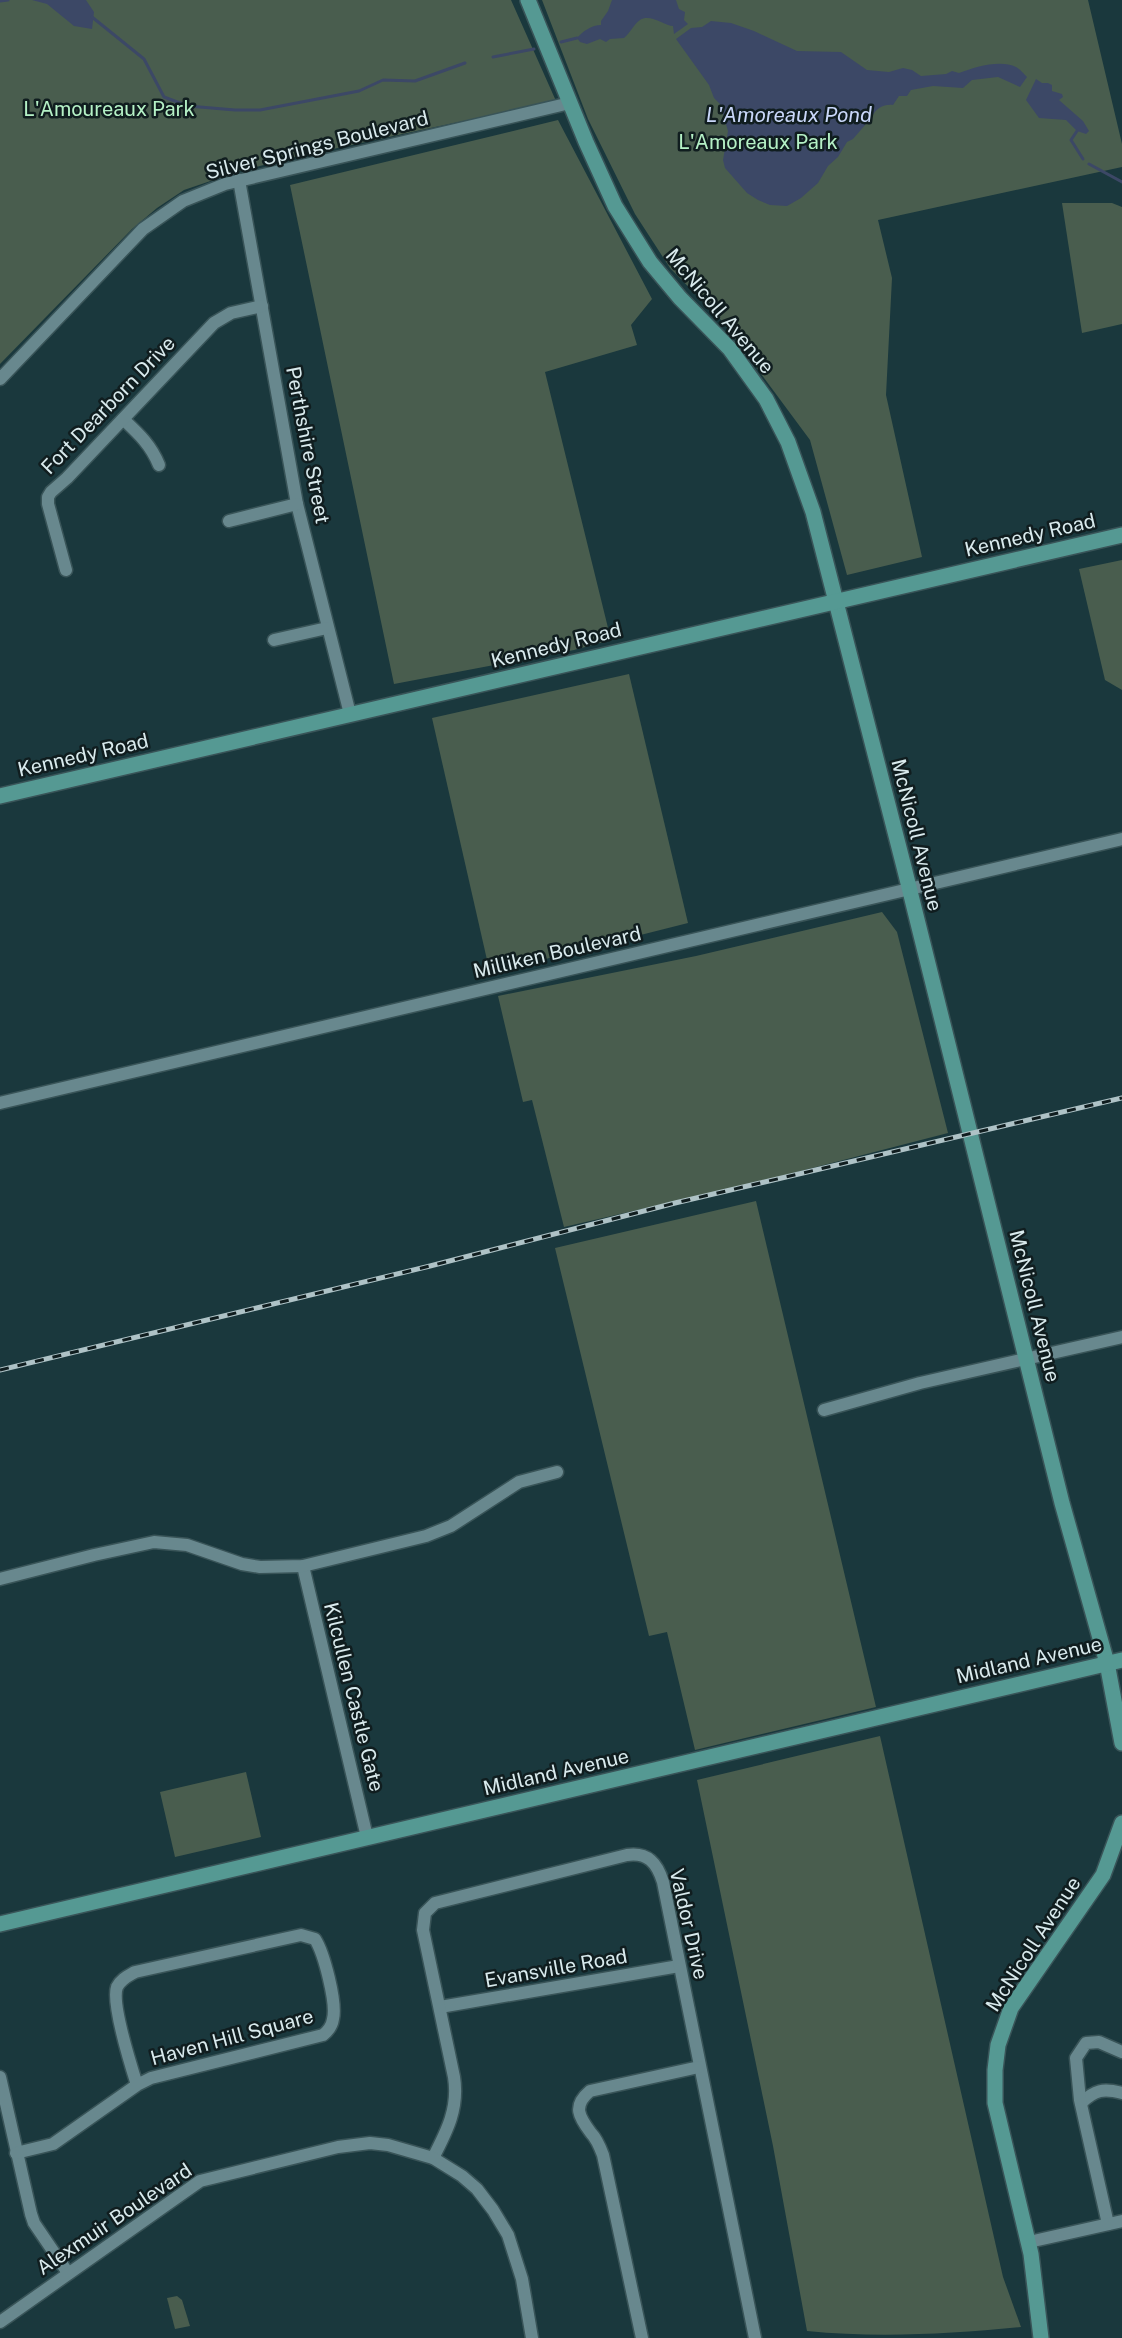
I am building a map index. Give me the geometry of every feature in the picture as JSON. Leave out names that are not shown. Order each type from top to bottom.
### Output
[{"type":"main road","name":"McNicoll Avenue","points":[[528,0],[611,197],[630,233],[650,262],[680,298],[730,349],[770,408],[788,442],[813,512],[1062,1503],[1115,1662],[1122,1743]]},
{"type":"main road","name":"Kennedy Road","points":[[0,796],[1122,535]]},
{"type":"main road","name":"Midland Avenue","points":[[0,1924],[1115,1662]]},
{"type":"main road","name":"McNicoll Avenue","points":[[1041,2338],[1029,2242],[995,2103],[998,2045],[1011,2008],[1103,1875],[1122,1823]]},
{"type":"street","name":"Silver Springs Boulevard","points":[[0,379],[143,229],[183,201],[239,180],[570,103]]},
{"type":"street","name":"Perthshire Street","points":[[239,180],[297,504],[350,714]]},
{"type":"street","name":"Fort Dearborn Drive","points":[[66,570],[48,504],[51,492],[123,420],[214,323],[231,313],[262,306]]},
{"type":"street","points":[[123,420],[147,441],[159,465]]},
{"type":"street","points":[[229,521],[297,504]]},
{"type":"street","points":[[274,640],[327,628]]},
{"type":"street","name":"Milliken Boulevard","points":[[0,1102],[1122,839]]},
{"type":"street","points":[[824,1410],[920,1383],[1122,1337]]},
{"type":"street","points":[[0,1579],[153,1542],[187,1545],[260,1568],[303,1566],[426,1536],[451,1526],[519,1482],[557,1472]]},
{"type":"street","name":"Kilcullen Castle Gate","points":[[303,1566],[367,1837]]},
{"type":"street","name":"Valdor Drive","points":[[434,2158],[452,2118],[456,2098],[440,2007],[423,1930],[425,1913],[429,1906],[627,1855],[645,1856],[654,1862],[659,1870],[755,2338]]},
{"type":"street","name":"Haven Hill Square","points":[[16,2153],[53,2144],[136,2085],[164,2073],[314,2038],[329,2030],[333,2021],[334,2007],[324,1961],[315,1940],[301,1935],[135,1972],[124,1977],[118,1984],[117,2005],[136,2085]]},
{"type":"street","name":"Evansville Road","points":[[440,2007],[679,1966]]},
{"type":"street","points":[[1108,2224],[1081,2103],[1076,2058],[1086,2043],[1099,2042],[1122,2052]]},
{"type":"street","points":[[642,2338],[603,2155],[591,2133],[581,2121],[580,2103],[590,2091],[699,2067]]},
{"type":"street","points":[[0,2077],[34,2223],[68,2273]]},
{"type":"street","points":[[1081,2103],[1092,2093],[1110,2090],[1122,2092]]},
{"type":"street","name":"Alexmuir Boulevard","points":[[0,2322],[188,2188],[212,2177],[338,2146],[370,2143],[388,2145],[434,2158],[477,2189],[508,2235],[522,2279],[532,2338]]},
{"type":"street","points":[[1029,2242],[1122,2221]]},
{"type":"green space","name":"L'Amoureaux Park","points":[[0,0],[511,0],[556,101],[291,158],[240,171],[184,190],[157,208],[132,229],[0,364]]},
{"type":"green space","name":"L'Amoreaux Park","points":[[542,0],[1088,0],[1122,144],[1122,167],[878,220],[892,278],[886,395],[922,557],[847,575],[810,440],[721,320],[670,268],[635,214],[588,119]]},
{"type":"green space","points":[[558,120],[652,299],[631,325],[637,345],[545,372],[611,640],[574,650],[394,684],[290,185]]},
{"type":"green space","points":[[1062,203],[1112,203],[1122,207],[1122,324],[1082,333]]},
{"type":"green space","points":[[1122,560],[1122,690],[1105,680],[1079,569]]},
{"type":"green space","points":[[629,674],[688,923],[490,973],[432,718]]},
{"type":"green space","points":[[882,912],[897,932],[948,1133],[750,1184],[564,1227],[532,1100],[523,1102],[498,996],[696,956]]},
{"type":"green space","points":[[756,1201],[876,1707],[695,1750],[667,1632],[649,1636],[555,1248]]},
{"type":"green space","points":[[880,1736],[1003,2277],[1021,2327],[914,2334],[807,2331],[773,2146],[697,1780]]},
{"type":"green space","points":[[246,1772],[261,1837],[175,1857],[160,1792]]},
{"type":"green space","points":[[177,2296],[182,2300],[190,2326],[175,2329],[167,2298]]},
{"type":"water","points":[[32,0],[86,0],[94,12],[92,29],[74,26],[47,4]]},
{"type":"water","points":[[612,0],[676,0],[679,9],[685,12],[684,20],[688,24],[674,34],[673,26],[644,18],[624,38],[610,39],[606,42],[600,39],[587,44],[580,42],[577,38],[582,33],[591,27],[601,25]]},
{"type":"water","name":"L'Amoreaux Pond","points":[[711,21],[731,23],[754,31],[797,51],[841,52],[867,70],[889,72],[903,68],[912,70],[921,76],[946,74],[952,71],[959,73],[980,66],[1003,64],[1016,67],[1027,77],[1020,87],[998,77],[972,80],[963,88],[933,86],[911,90],[907,96],[899,96],[893,105],[886,105],[878,109],[853,139],[847,142],[818,183],[801,198],[787,206],[770,205],[747,193],[725,168],[723,160],[728,131],[720,104],[676,39],[691,28],[702,27]]},
{"type":"water","points":[[1036,79],[1052,85],[1052,91],[1062,94],[1063,97],[1059,100],[1083,121],[1089,131],[1086,134],[1077,131],[1066,120],[1039,118],[1026,100]]},
{"type":"waterway","points":[[0,1],[8,0]]},
{"type":"waterway","points":[[92,17],[144,59],[164,97],[188,106],[260,110],[359,91],[383,80],[415,81],[465,63]]},
{"type":"waterway","points":[[561,42],[577,38]]},
{"type":"waterway","points":[[493,57],[534,49]]},
{"type":"waterway","points":[[1077,131],[1071,140],[1083,159]]},
{"type":"waterway","points":[[1089,164],[1122,182]]},
{"type":"railway","points":[[0,1370],[430,1266],[675,1203],[1122,1098]]}]
